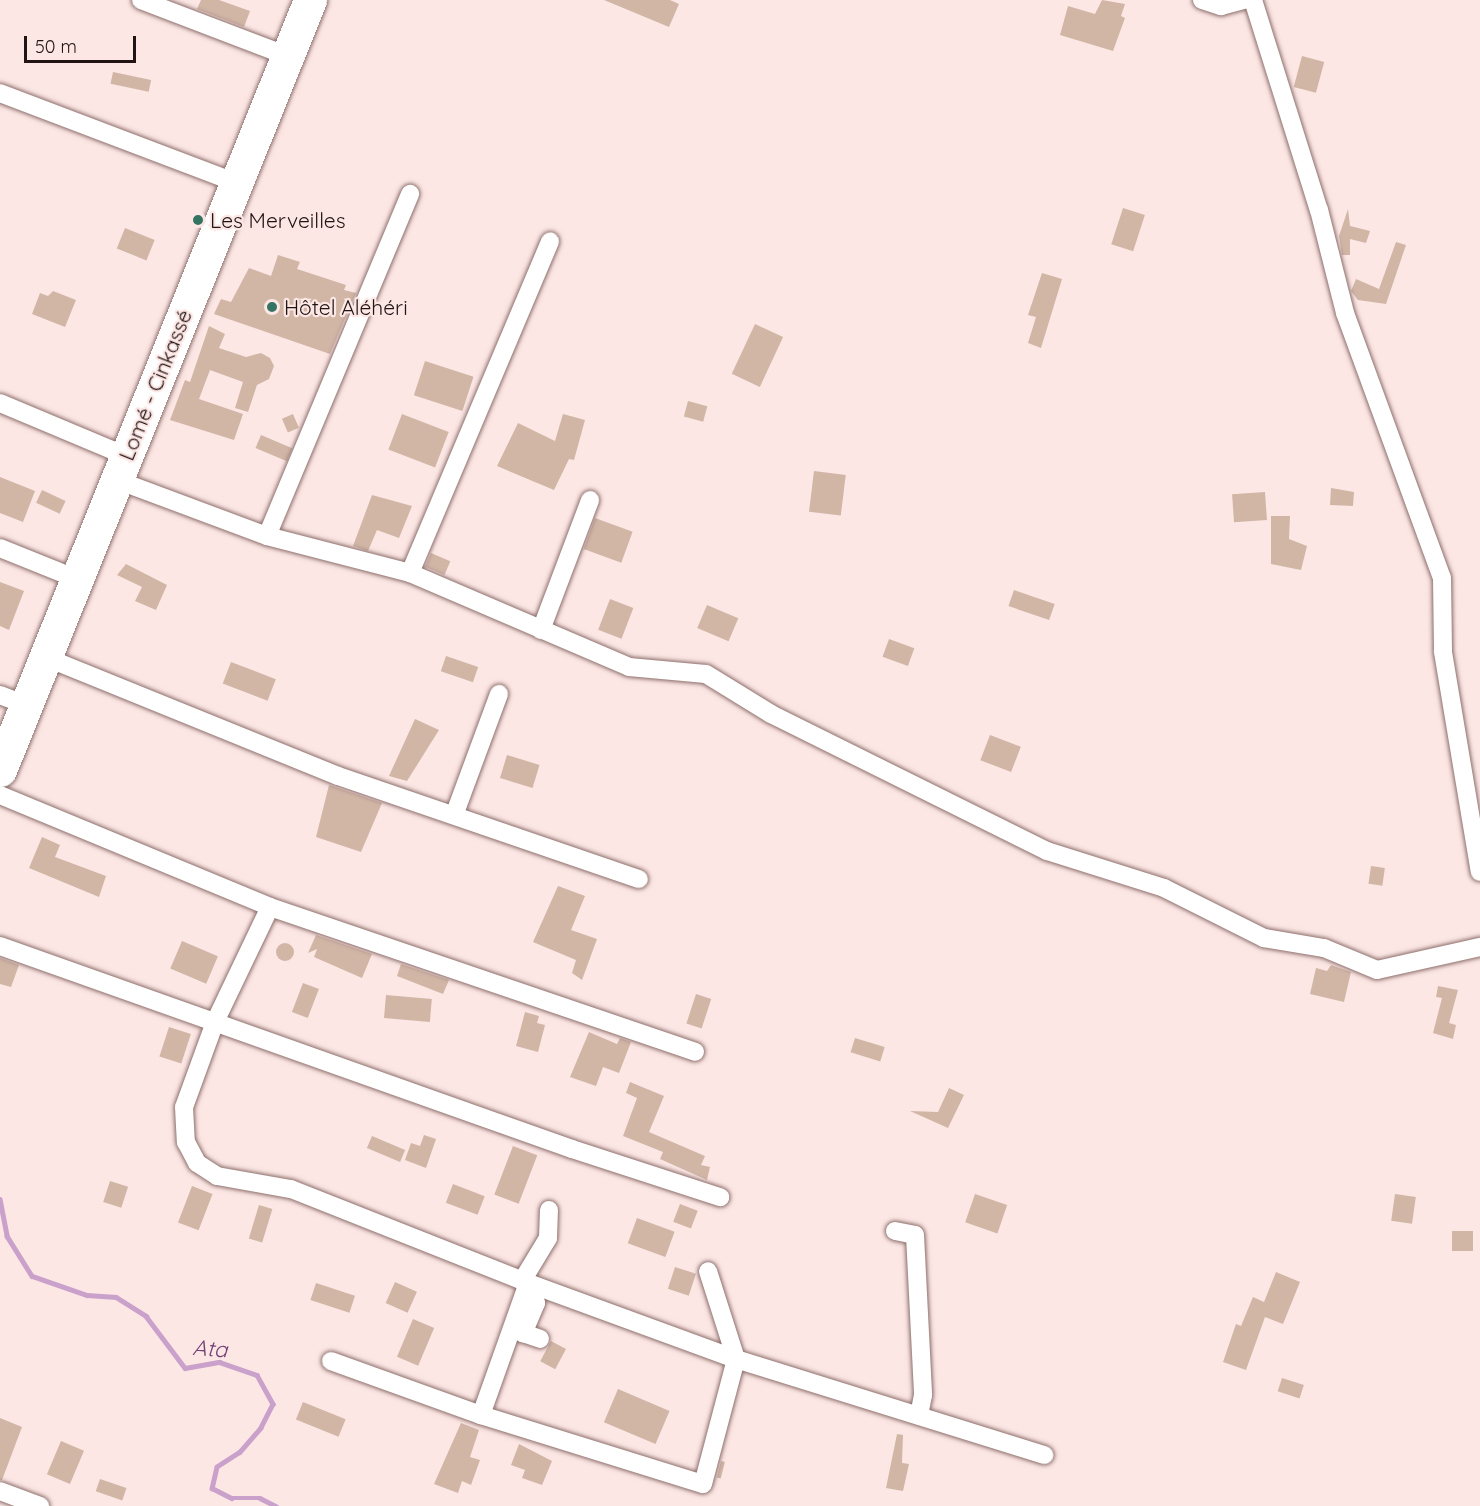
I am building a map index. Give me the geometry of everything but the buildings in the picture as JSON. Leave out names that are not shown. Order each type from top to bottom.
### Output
[{"type":"highway","name":"Lomé - Cinkassé","points":[[0,770],[13,700],[45,657],[310,0]]},
{"type":"street","points":[[141,0],[288,56]]},
{"type":"street","points":[[1202,0],[1221,6],[1244,0]]},
{"type":"street","points":[[1253,0],[1319,210],[1345,313],[1442,578],[1443,652],[1480,872]]},
{"type":"street","points":[[0,93],[237,183]]},
{"type":"street","points":[[267,536],[410,194]]},
{"type":"street","points":[[410,573],[550,241]]},
{"type":"street","points":[[0,403],[121,468],[267,536],[410,573],[629,667],[705,674],[771,714],[1047,851],[1164,888],[1264,938],[1324,948],[1377,970],[1480,946]]},
{"type":"street","points":[[541,630],[590,500]]},
{"type":"street","points":[[0,548],[76,579]]},
{"type":"street","points":[[45,657],[338,776],[455,813],[639,879]]},
{"type":"street","points":[[455,813],[499,694]]},
{"type":"street","points":[[0,795],[270,907],[695,1052]]},
{"type":"street","points":[[270,907],[215,1022],[184,1107],[186,1142],[196,1163],[217,1176],[291,1190],[524,1287],[736,1359],[1044,1455]]},
{"type":"street","points":[[0,946],[720,1197]]},
{"type":"street","points":[[481,1415],[524,1287],[548,1238],[549,1210]]},
{"type":"street","points":[[895,1231],[915,1235],[923,1395],[919,1416]]},
{"type":"street","points":[[331,1361],[481,1415],[703,1484],[736,1359],[708,1271]]},
{"type":"street","points":[[524,1287],[536,1303],[523,1333],[540,1339]]},
{"type":"street","points":[[0,1491],[20,1503],[40,1506]]},
{"type":"waterway","name":"Ata","points":[[0,1199],[7,1236],[32,1276],[87,1295],[116,1297],[146,1316],[185,1368],[219,1362],[257,1375],[273,1404],[261,1428],[240,1452],[217,1467],[212,1488],[232,1498],[260,1498],[276,1506]]},
{"type":"place","name":"Les Merveilles","points":[[198,220]]},
{"type":"place","name":"Hôtel Aléhéri","points":[[272,307]]}]
